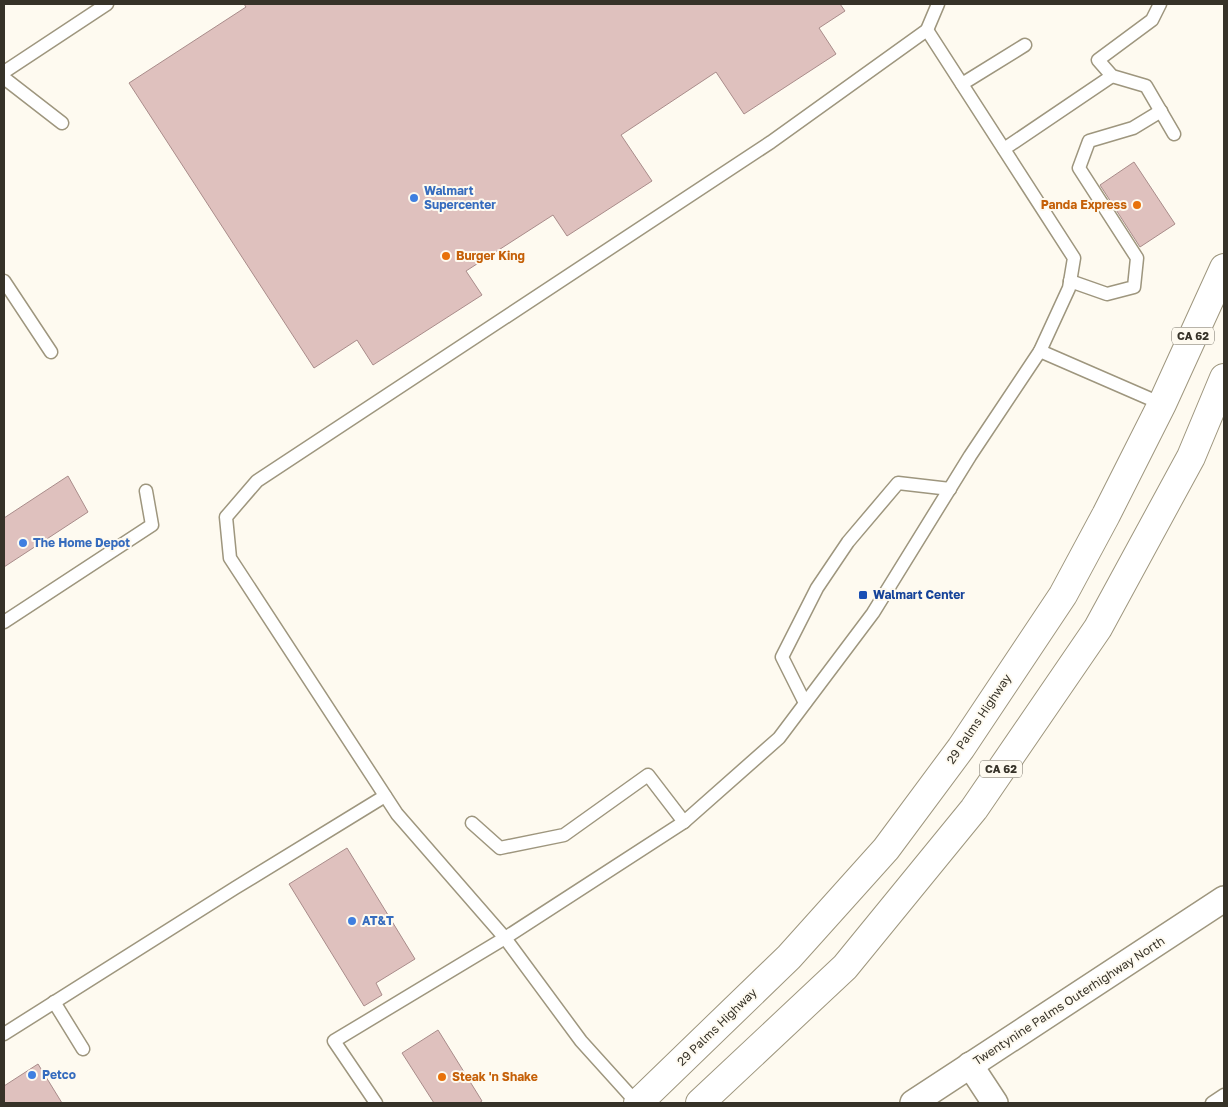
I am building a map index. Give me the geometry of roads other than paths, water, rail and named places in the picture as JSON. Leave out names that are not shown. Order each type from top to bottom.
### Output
[{"type":"main road","name":"29 Palms Highway","points":[[638,1103],[789,957],[891,842],[961,748],[1063,595],[1162,404],[1224,268]]},
{"type":"main road","name":"CA 62","points":[[700,1103],[845,967],[974,809],[1098,628],[1191,457],[1224,378]]},
{"type":"street","name":"Twentynine Palms Outerhighway North","points":[[913,1103],[1224,899]]},
{"type":"street","points":[[970,1065],[995,1103]]},
{"type":"lane","points":[[4,72],[107,4]]},
{"type":"lane","points":[[638,1103],[581,1041],[505,938],[397,814],[230,558],[226,517],[257,481],[771,142],[927,30],[938,4]]},
{"type":"lane","points":[[1160,4],[1152,20],[1098,60],[1112,76],[1146,86],[1174,134]]},
{"type":"lane","points":[[376,1103],[334,1041],[505,938],[684,822],[779,738],[873,613],[950,489],[1040,351],[1069,288],[1074,258],[927,30]]},
{"type":"lane","points":[[962,84],[1024,45]]},
{"type":"lane","points":[[1004,150],[1112,76]]},
{"type":"lane","points":[[4,78],[62,124]]},
{"type":"lane","points":[[1070,280],[1107,294],[1134,287],[1136,258],[1079,168],[1089,141],[1133,128],[1161,111]]},
{"type":"lane","points":[[4,281],[51,352]]},
{"type":"lane","points":[[1040,351],[1162,404]]},
{"type":"lane","points":[[805,703],[782,656],[817,588],[848,542],[898,483],[950,489]]},
{"type":"lane","points":[[4,622],[152,525],[146,491]]},
{"type":"lane","points":[[472,823],[500,848],[564,835],[648,775],[684,822]]},
{"type":"lane","points":[[4,1034],[385,796]]},
{"type":"lane","points":[[54,1002],[83,1048]]},
{"type":"lane","points":[[1212,1103],[1224,1095]]},
{"type":"place","name":"Walmart Supercenter","points":[[414,198]]},
{"type":"place","name":"Panda Express","points":[[1137,205]]},
{"type":"place","name":"Burger King","points":[[446,256]]},
{"type":"place","name":"The Home Depot","points":[[23,543]]},
{"type":"place","name":"Walmart Center","points":[[863,595]]},
{"type":"place","name":"AT&T","points":[[352,921]]},
{"type":"place","name":"Petco","points":[[32,1075]]},
{"type":"place","name":"Steak 'n Shake","points":[[442,1077]]}]
